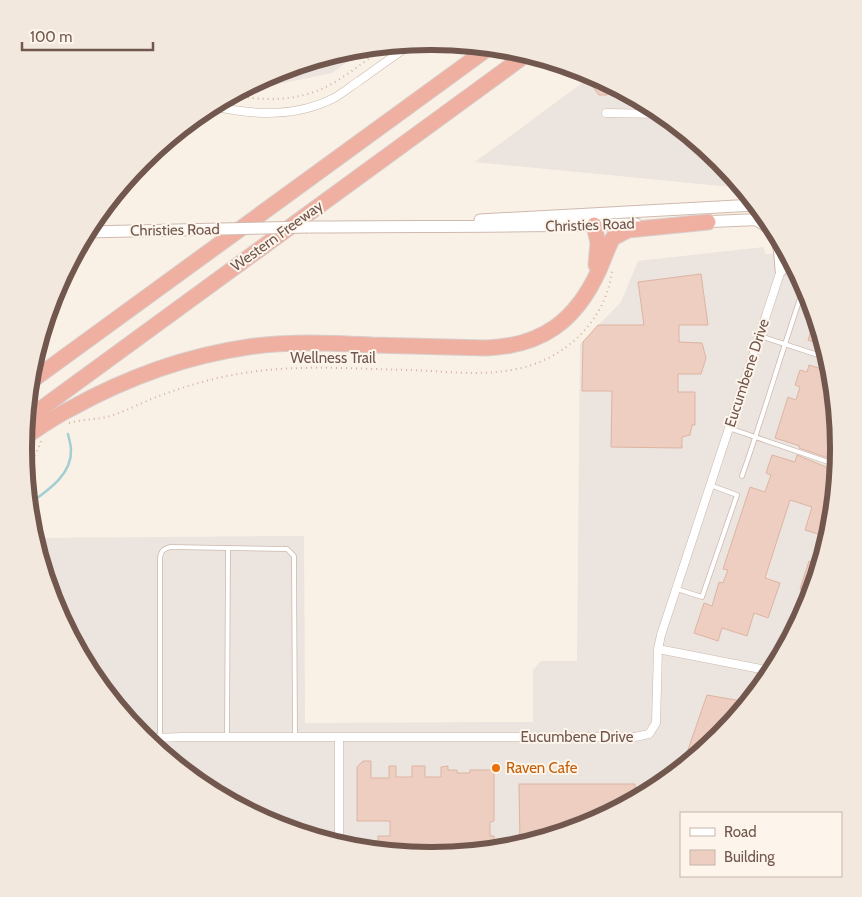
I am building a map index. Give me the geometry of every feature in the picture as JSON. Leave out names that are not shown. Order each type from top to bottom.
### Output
[{"type":"highway","name":"Western Freeway","points":[[39,375],[482,53]]},
{"type":"highway","name":"Western Freeway","points":[[34,414],[518,60]]},
{"type":"highway","points":[[33,432],[69,409],[114,386],[182,362],[247,347],[322,343],[486,348],[524,343],[543,336],[560,324],[577,307],[592,283],[613,238],[621,232],[708,222]]},
{"type":"highway","points":[[592,283],[598,249],[598,238],[594,225]]},
{"type":"main road","name":"Christies Road","points":[[413,226],[502,218],[747,206]]},
{"type":"main road","points":[[502,218],[542,221],[586,220],[594,225]]},
{"type":"main road","name":"Christies Road","points":[[97,232],[413,226],[518,227],[756,219]]},
{"type":"main road","points":[[780,258],[781,270]]},
{"type":"street","points":[[224,108],[264,114],[311,107],[334,98],[396,52]]},
{"type":"street","points":[[606,113],[647,114]]},
{"type":"street","name":"Eucumbene Drive","points":[[160,737],[642,736],[649,734],[656,723],[658,649],[760,336],[782,261]]},
{"type":"street","points":[[658,649],[762,670]]},
{"type":"street","points":[[339,836],[340,737]]},
{"type":"lane","points":[[742,476],[800,299]]},
{"type":"lane","points":[[760,336],[818,355]]},
{"type":"lane","points":[[729,428],[829,462]]},
{"type":"lane","points":[[676,589],[702,597],[737,495],[710,485]]},
{"type":"lane","points":[[160,737],[161,552],[165,548],[170,547],[287,548],[294,556],[295,737]]},
{"type":"lane","points":[[227,737],[228,548]]},
{"type":"path","points":[[244,97],[266,100],[287,99],[317,91],[335,83],[375,54]]},
{"type":"path","name":"Wellness Trail","points":[[68,424],[85,419],[110,416],[191,385],[257,371],[289,368],[337,368],[481,373],[524,367],[546,359],[560,351],[577,339],[591,324],[606,299],[613,265]]},
{"type":"path","points":[[32,460],[41,441],[46,437]]},
{"type":"shaded area","points":[[353,58],[332,73],[264,87],[303,71]]},
{"type":"shaded area","points":[[585,81],[630,103],[674,132],[713,167],[732,187],[475,162]]},
{"type":"shaded area","points":[[764,247],[765,254],[778,253],[799,296],[816,345],[822,371],[829,422],[829,475],[822,526],[816,552],[799,601],[776,648],[747,691],[731,711],[694,748],[674,765],[630,794],[583,817],[559,826],[483,844],[431,847],[405,846],[379,844],[328,833],[303,826],[255,806],[232,794],[188,765],[131,711],[100,670],[74,625],[54,577],[43,538],[304,536],[305,723],[533,722],[533,670],[541,661],[577,661],[580,344],[621,302],[638,261]]},
{"type":"building","points":[[590,83],[609,92],[607,92],[607,95],[599,95]]},
{"type":"building","points":[[701,274],[708,325],[679,325],[679,342],[702,343],[706,358],[701,374],[678,374],[678,392],[695,392],[695,425],[692,425],[690,435],[682,437],[682,448],[611,447],[612,391],[582,391],[583,342],[598,325],[644,325],[638,282]]},
{"type":"building","points":[[811,330],[815,342],[808,340]]},
{"type":"building","points":[[809,365],[822,369],[829,422],[830,448],[828,458],[775,438],[788,397],[796,400],[800,387],[795,385],[800,370],[807,372]]},
{"type":"building","points":[[772,455],[795,462],[797,455],[829,468],[820,535],[805,530],[812,507],[790,500],[765,578],[780,583],[768,618],[754,613],[747,636],[722,628],[718,641],[694,633],[704,603],[712,606],[719,582],[723,583],[728,570],[723,569],[750,487],[765,492],[771,475],[766,473]]},
{"type":"building","points":[[809,561],[813,562],[808,577],[803,590],[800,589]]},
{"type":"building","points":[[707,695],[739,701],[713,730],[686,755]]},
{"type":"building","points":[[363,761],[371,761],[371,778],[389,778],[389,766],[396,766],[396,777],[412,777],[412,766],[425,766],[425,777],[441,777],[441,767],[448,766],[448,770],[457,770],[457,773],[470,773],[470,770],[494,770],[494,821],[490,822],[490,836],[494,836],[494,842],[431,847],[378,844],[378,836],[390,836],[390,821],[357,821],[357,767]]},
{"type":"building","points":[[519,784],[635,784],[635,791],[630,794],[583,817],[559,826],[520,836]]},
{"type":"waterway","points":[[36,499],[57,482],[67,467],[71,450],[68,434]]},
{"type":"place","name":"Raven Cafe","points":[[496,768]]}]
